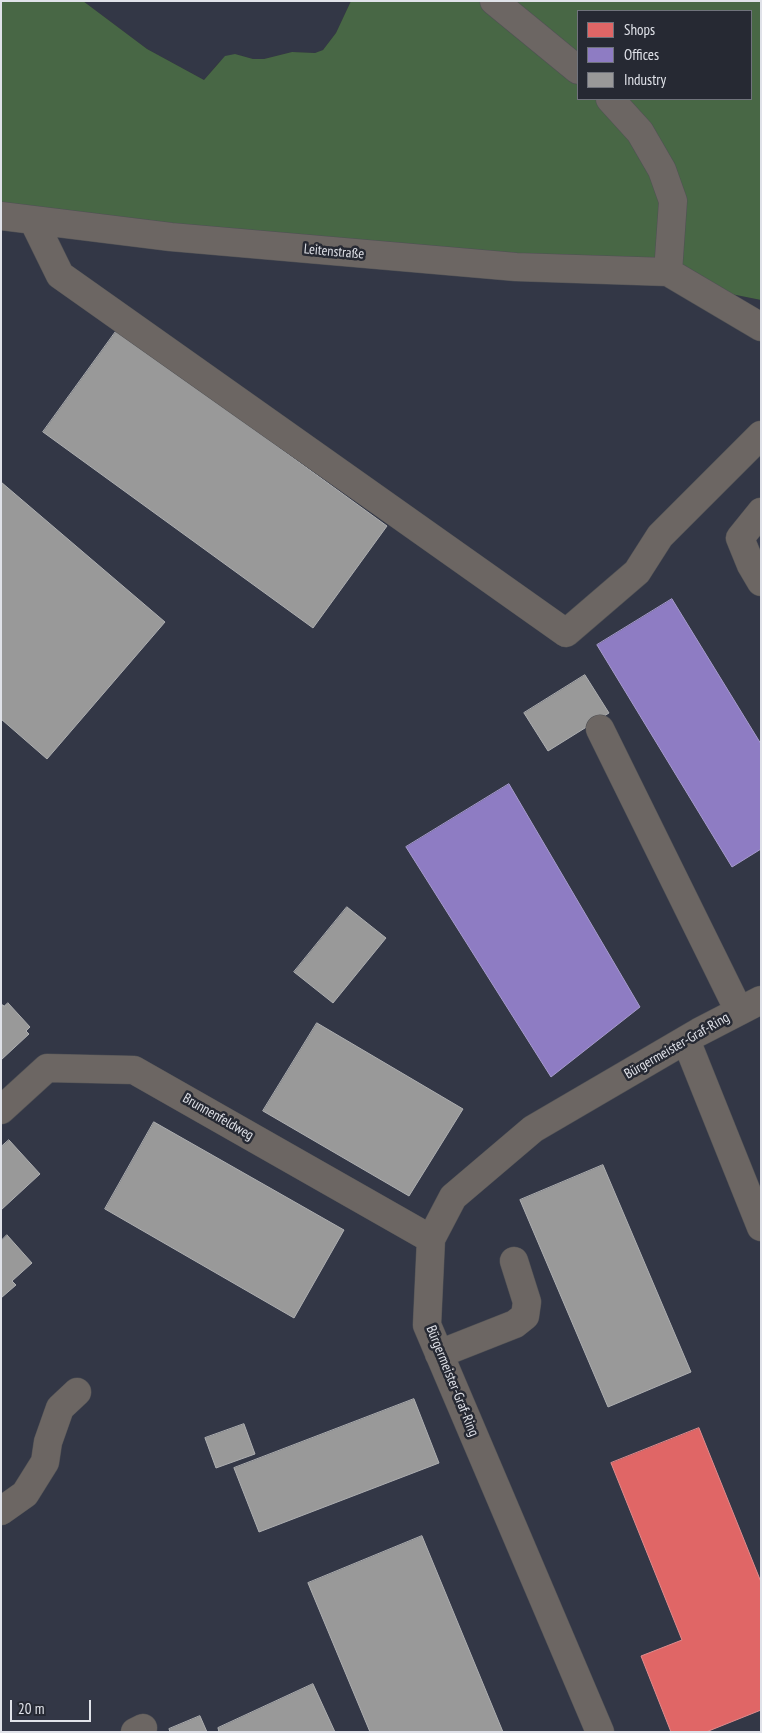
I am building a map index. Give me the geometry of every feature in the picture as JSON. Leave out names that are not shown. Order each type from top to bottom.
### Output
[{"type":"street","points":[[494,1],[577,69]]},
{"type":"street","points":[[611,100],[640,132],[662,170],[673,201],[668,272]]},
{"type":"street","name":"Leitenstraße","points":[[1,216],[171,237],[516,267],[668,272],[761,327]]},
{"type":"street","points":[[33,220],[60,275],[566,633],[637,572],[660,536],[761,435]]},
{"type":"street","points":[[761,512],[740,538],[751,565],[761,582]]},
{"type":"street","points":[[600,729],[750,1006]]},
{"type":"street","name":"Bürgermeister-Graf-Ring","points":[[600,1732],[427,1325],[431,1239],[453,1197],[533,1129],[686,1040],[750,1006]]},
{"type":"street","points":[[686,1040],[761,1228]]},
{"type":"street","name":"Brunnenfeldweg","points":[[1,1110],[47,1068],[134,1070],[431,1239]]},
{"type":"street","points":[[439,1354],[515,1324],[525,1316],[527,1302],[514,1261]]},
{"type":"street","points":[[1,1511],[25,1494],[45,1462],[48,1442],[60,1408],[77,1392]]},
{"type":"shaded area","points":[[83,1],[351,1],[336,33],[323,50],[315,53],[292,52],[264,59],[253,59],[235,54],[219,62],[204,80],[147,49]]},
{"type":"shaded area","points":[[1,216],[516,267],[726,293],[761,300],[761,1732],[1,1732]]},
{"type":"green space","points":[[1,1],[83,1],[147,49],[204,80],[225,56],[235,54],[253,59],[264,59],[292,52],[315,53],[323,50],[336,33],[351,1],[761,1],[761,300],[726,293],[668,272],[1,216]]},
{"type":"building: Shops","points":[[699,1428],[761,1582],[761,1710],[706,1732],[671,1732],[641,1656],[682,1640],[611,1463]]},
{"type":"building: Offices","points":[[672,599],[761,744],[761,849],[732,867],[597,645]]},
{"type":"building: Offices","points":[[509,784],[640,1007],[551,1077],[406,847]]},
{"type":"building: Industry","points":[[117,330],[387,526],[313,628],[43,432]]},
{"type":"building: Industry","points":[[1,482],[165,622],[47,759],[1,719]]},
{"type":"building: Industry","points":[[585,675],[609,713],[548,751],[524,713]]},
{"type":"building: Industry","points":[[347,907],[386,938],[333,1003],[294,972]]},
{"type":"building: Industry","points":[[8,1003],[30,1027],[26,1031],[29,1034],[1,1060],[1,1004],[4,1006]]},
{"type":"building: Industry","points":[[317,1023],[463,1109],[409,1196],[263,1111]]},
{"type":"building: Industry","points":[[154,1122],[344,1230],[294,1318],[105,1209]]},
{"type":"building: Industry","points":[[9,1140],[40,1174],[1,1210],[1,1147]]},
{"type":"building: Industry","points":[[603,1165],[691,1372],[608,1407],[520,1200]]},
{"type":"building: Industry","points":[[7,1235],[32,1263],[12,1281],[16,1285],[1,1298],[1,1241]]},
{"type":"building: Industry","points":[[414,1399],[439,1463],[259,1532],[234,1468]]},
{"type":"building: Industry","points":[[244,1424],[255,1454],[216,1468],[205,1438]]},
{"type":"building: Industry","points":[[422,1536],[503,1732],[370,1732],[308,1583]]},
{"type":"building: Industry","points":[[313,1684],[335,1732],[219,1732],[218,1728]]},
{"type":"building: Industry","points":[[200,1716],[207,1732],[170,1732],[169,1729]]}]
